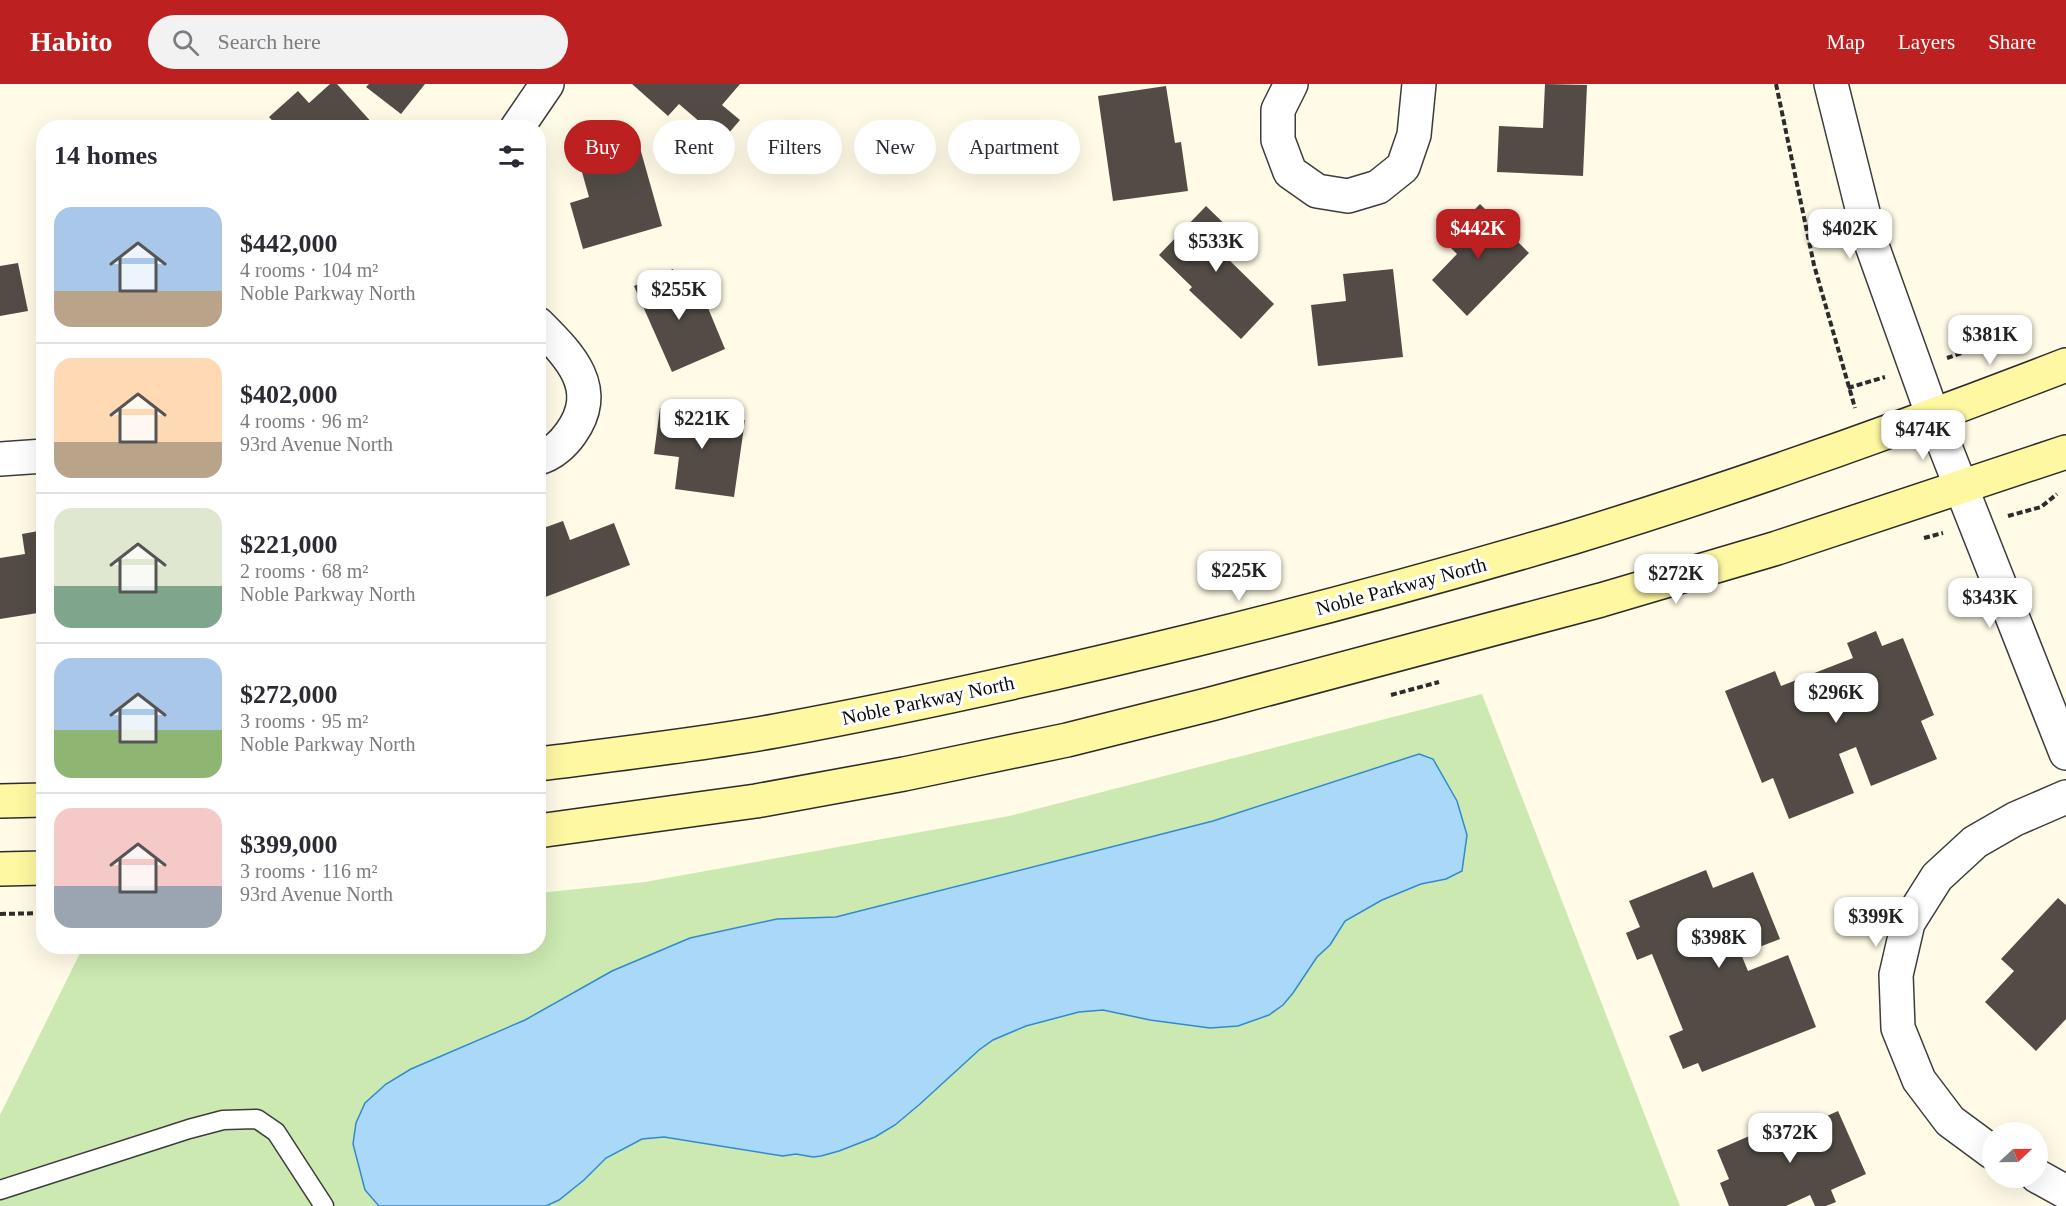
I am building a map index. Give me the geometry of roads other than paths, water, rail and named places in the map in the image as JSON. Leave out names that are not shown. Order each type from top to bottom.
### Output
[{"type":"main road","name":"Noble Parkway North","points":[[546,763],[629,753],[794,727],[936,699],[1090,666],[1390,590],[1571,537],[1752,479],[1933,416],[2066,364]]},
{"type":"main road","points":[[546,830],[756,801],[904,774],[1067,740],[1601,600],[1777,548],[2066,452]]},
{"type":"main road","points":[[0,801],[36,800]]},
{"type":"main road","points":[[0,869],[36,868]]},
{"type":"street","points":[[522,120],[547,84]]},
{"type":"street","points":[[1292,84],[1278,110],[1278,140],[1290,172],[1317,191],[1348,196],[1378,187],[1403,167],[1414,135],[1419,84]]},
{"type":"street","points":[[1831,84],[1870,240],[1933,416],[2066,753]]},
{"type":"street","points":[[546,332],[567,353],[579,372],[585,396],[579,423],[565,441],[546,455]]},
{"type":"street","points":[[0,459],[36,457]]},
{"type":"street","points":[[1982,1145],[1950,1121],[1919,1080],[1898,1028],[1896,975],[1908,923],[1937,877],[1975,842],[2014,819],[2066,797]]},
{"type":"street","points":[[2048,1182],[2066,1192]]},
{"type":"lane","points":[[0,1190],[189,1129],[223,1120],[256,1119],[276,1132],[324,1206]]},
{"type":"water","points":[[1419,754],[1433,759],[1457,801],[1467,835],[1462,871],[1446,879],[1421,884],[1382,900],[1345,921],[1330,945],[1317,957],[1293,993],[1283,1005],[1269,1015],[1238,1026],[1210,1028],[1150,1020],[1103,1010],[1079,1012],[1026,1026],[993,1040],[979,1050],[895,1125],[875,1137],[821,1156],[796,1154],[783,1156],[664,1137],[642,1139],[606,1158],[559,1200],[546,1206],[379,1206],[365,1190],[353,1144],[356,1123],[365,1103],[386,1084],[411,1069],[525,1020],[612,971],[690,938],[777,919],[836,917],[1213,821]]}]
